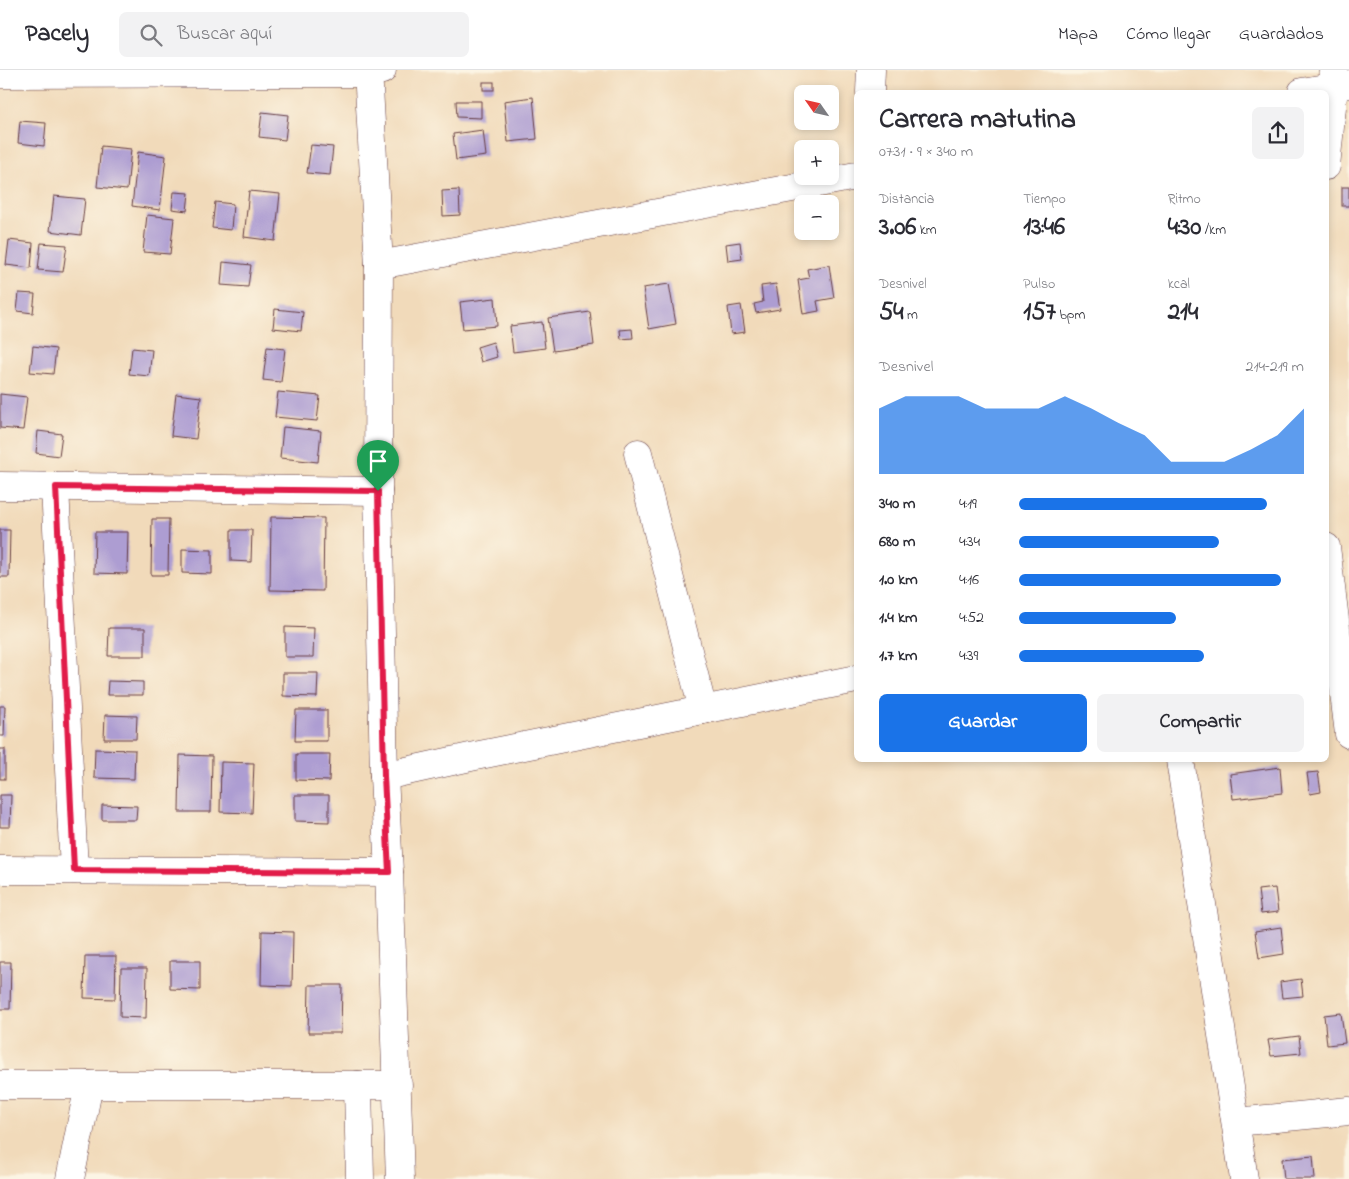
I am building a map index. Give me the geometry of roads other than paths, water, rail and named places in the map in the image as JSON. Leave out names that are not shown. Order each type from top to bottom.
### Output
[{"type":"street","points":[[870,90],[871,70]]},
{"type":"street","points":[[0,74],[372,71],[379,265],[378,491],[384,776],[398,1085],[400,1179]]},
{"type":"street","points":[[1308,90],[1338,80],[1329,144]]},
{"type":"street","points":[[379,265],[854,176]]},
{"type":"street","points":[[638,453],[703,710]]},
{"type":"street","points":[[0,486],[378,491]]},
{"type":"street","points":[[56,487],[74,870]]},
{"type":"street","points":[[1329,560],[1336,591],[1349,734]]},
{"type":"street","points":[[384,776],[854,679]]},
{"type":"street","points":[[1180,762],[1244,1179]]},
{"type":"street","points":[[0,870],[389,872]]},
{"type":"street","points":[[0,1085],[398,1085]]},
{"type":"street","points":[[70,1179],[88,1085]]},
{"type":"street","points":[[358,1085],[360,1179]]},
{"type":"street","points":[[1236,1122],[1349,1111]]}]
